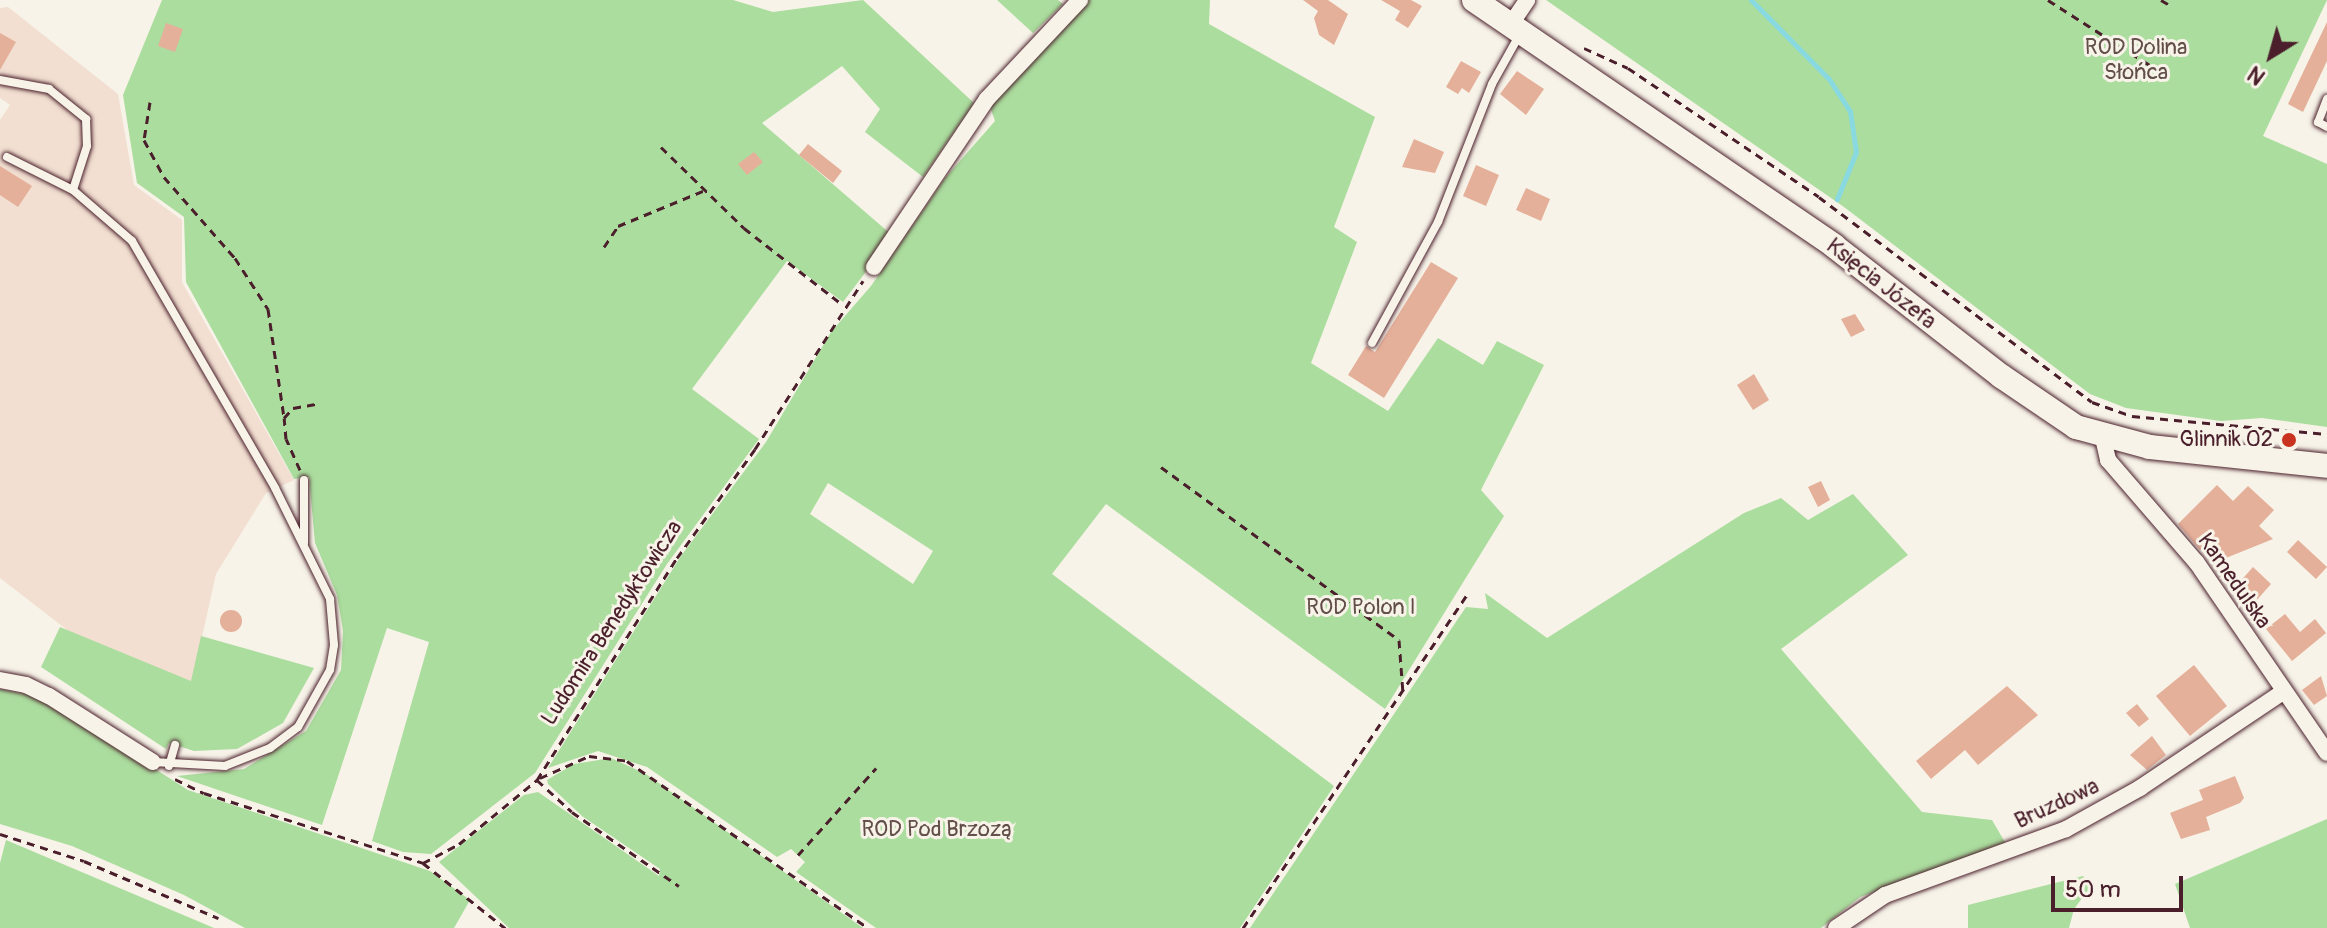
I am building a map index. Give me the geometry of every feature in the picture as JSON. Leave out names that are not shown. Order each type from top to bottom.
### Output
[{"type":"main road","name":"Księcia Józefa","points":[[1474,0],[1834,246],[2052,413],[2103,438],[2327,466]]},
{"type":"street","points":[[874,267],[987,99],[1080,0]]},
{"type":"street","points":[[1517,28],[1527,0]]},
{"type":"street","name":"Kamedulska","points":[[2103,438],[2108,460],[2197,563],[2327,753]]},
{"type":"street","points":[[0,680],[26,685],[49,696],[161,764]]},
{"type":"street","name":"Bruzdowa","points":[[1836,928],[1885,895],[2085,819],[2140,788],[2283,692]]},
{"type":"lane","points":[[1372,343],[1438,222],[1517,28]]},
{"type":"lane","points":[[0,80],[49,89],[86,119],[87,146],[73,190]]},
{"type":"lane","points":[[2327,99],[2318,122],[2327,127]]},
{"type":"lane","points":[[7,157],[73,190],[132,241],[304,546],[330,599],[334,634],[330,670],[311,711],[286,738],[244,760],[205,767],[161,764]]},
{"type":"lane","points":[[304,480],[304,546]]},
{"type":"lane","points":[[161,764],[175,745]]},
{"type":"path","points":[[2048,0],[2159,71]]},
{"type":"path","points":[[2161,0],[2168,4]]},
{"type":"path","points":[[1575,44],[1628,68],[1830,204],[2092,402],[2132,416],[2327,434]]},
{"type":"path","points":[[150,102],[144,140],[164,177],[235,258],[268,309],[286,439],[304,480]]},
{"type":"path","points":[[661,147],[703,191],[843,305]]},
{"type":"path","points":[[604,247],[618,226],[703,191]]},
{"type":"path","name":"Ludomira Benedyktowicza","points":[[423,863],[459,844],[537,780],[677,558],[755,449],[843,305],[874,267]]},
{"type":"path","points":[[284,418],[293,408],[316,404]]},
{"type":"path","points":[[1161,467],[1399,640],[1404,694]]},
{"type":"path","points":[[1243,928],[1404,694],[1469,592]]},
{"type":"path","points":[[679,886],[572,812],[537,780],[589,756],[627,761],[868,928]]},
{"type":"path","points":[[161,764],[189,787],[423,863],[505,928]]},
{"type":"path","points":[[798,855],[876,768]]},
{"type":"path","points":[[0,834],[84,861],[218,918]]},
{"type":"shaded area","points":[[8,7],[118,94],[134,185],[182,220],[182,282],[294,480],[266,493],[216,574],[192,682],[71,633],[0,578],[0,120],[10,105],[0,98],[0,8]]},
{"type":"green space","points":[[162,0],[733,0],[773,12],[863,0],[974,103],[923,177],[865,132],[880,109],[842,66],[762,123],[893,236],[843,302],[787,261],[692,389],[759,439],[667,564],[535,773],[431,854],[403,852],[372,841],[429,642],[387,628],[322,825],[177,776],[244,769],[306,731],[341,670],[343,631],[337,595],[315,543],[309,477],[294,479],[186,282],[184,217],[137,183],[123,95]]},
{"type":"green space","points":[[997,0],[1058,0],[1063,4],[1033,33]]},
{"type":"green space","points":[[1086,0],[1210,0],[1209,24],[1375,117],[1334,227],[1357,242],[1311,363],[1388,411],[1438,338],[1483,365],[1497,341],[1544,365],[1481,490],[1504,516],[1385,709],[1106,504],[1052,574],[1334,786],[1240,928],[876,928],[796,872],[805,862],[791,849],[777,857],[647,767],[598,751],[548,768],[681,556],[766,442],[831,332],[871,286],[945,178],[995,121],[989,104]],"holes":[[[828,483],[933,551],[913,584],[810,514]]]},
{"type":"green space","name":"ROD Dolina Słońca","points":[[1546,0],[2327,0],[2263,136],[2327,164],[2327,427],[2262,418],[2221,421],[2126,408],[2090,394],[1844,207]]},
{"type":"green space","points":[[1853,494],[1908,555],[1781,649],[1922,812],[1992,820],[2006,844],[1860,897],[1821,928],[1250,928],[1466,607],[1488,609],[1485,593],[1547,638],[1744,513],[1781,498],[1808,520]]},
{"type":"green space","points":[[60,627],[191,681],[201,636],[314,668],[283,723],[237,749],[194,751],[169,743],[166,749],[41,667]]},
{"type":"green space","points":[[0,689],[44,698],[188,790],[430,871],[470,900],[454,928],[245,928],[184,895],[72,846],[0,824]]},
{"type":"green space","points":[[611,758],[646,774],[863,928],[509,928],[439,862],[524,795],[538,792],[659,876],[660,869],[582,816],[548,784],[547,780],[574,764]]},
{"type":"green space","points":[[2327,819],[2327,928],[2190,928],[2175,884]]},
{"type":"green space","points":[[6,840],[214,928],[0,928],[0,863]]},
{"type":"green space","points":[[2083,876],[2092,885],[2074,909],[2069,928],[1968,928],[1968,905]]},
{"type":"building","points":[[1303,0],[1328,0],[1348,14],[1334,45],[1319,35],[1314,18],[1318,11]]},
{"type":"building","points":[[1381,0],[1411,0],[1422,6],[1408,28],[1395,20],[1400,11]]},
{"type":"building","points":[[2327,22],[2327,61],[2303,112],[2288,104]]},
{"type":"building","points":[[166,23],[183,29],[175,52],[158,46]]},
{"type":"building","points":[[0,33],[16,42],[0,70]]},
{"type":"building","points":[[1461,61],[1481,72],[1469,93],[1462,88],[1458,94],[1446,87]]},
{"type":"building","points":[[1517,71],[1544,89],[1526,115],[1500,94]]},
{"type":"building","points":[[1414,139],[1444,152],[1435,173],[1402,167]]},
{"type":"building","points":[[808,144],[842,171],[833,183],[799,155]]},
{"type":"building","points":[[754,152],[763,162],[747,175],[738,164]]},
{"type":"building","points":[[1476,165],[1499,175],[1486,206],[1463,196]]},
{"type":"building","points":[[0,166],[32,186],[18,207],[0,195]]},
{"type":"building","points":[[1526,188],[1550,199],[1541,221],[1516,210]]},
{"type":"building","points":[[1431,262],[1458,278],[1384,398],[1348,375],[1366,346],[1375,352]]},
{"type":"building","points":[[1855,314],[1865,330],[1851,337],[1841,319]]},
{"type":"building","points":[[1754,374],[1769,400],[1753,410],[1737,385]]},
{"type":"building","points":[[1821,481],[1830,500],[1818,507],[1808,487]]},
{"type":"building","points":[[2217,485],[2233,501],[2248,486],[2274,510],[2259,526],[2273,539],[2216,562],[2209,546],[2200,550],[2178,524]]},
{"type":"building","points":[[2298,540],[2327,567],[2316,579],[2287,552]]},
{"type":"building","points":[[2253,567],[2271,584],[2256,601],[2237,585]]},
{"type":"building","points":[[231,610],[239,613],[242,621],[239,629],[231,632],[223,629],[220,621],[223,613]]},
{"type":"building","points":[[2285,614],[2300,632],[2315,619],[2326,633],[2292,661],[2266,629]]},
{"type":"building","points":[[2194,665],[2227,706],[2190,736],[2156,696]]},
{"type":"building","points":[[2321,676],[2327,696],[2314,705],[2302,690]]},
{"type":"building","points":[[2007,686],[2038,715],[1978,765],[1965,750],[1931,779],[1916,761]]},
{"type":"building","points":[[2137,704],[2149,719],[2139,727],[2126,713]]},
{"type":"building","points":[[2152,736],[2166,755],[2147,770],[2130,755]]},
{"type":"building","points":[[2235,776],[2244,798],[2240,803],[2206,817],[2210,830],[2181,839],[2170,813],[2203,800],[2199,790]]},
{"type":"waterway","points":[[1751,0],[1829,79],[1850,111],[1856,152],[1837,199]]},
{"type":"place","name":"Glinnik 02","points":[[2289,440]]},
{"type":"park label","name":"ROD Polon I","points":[[1361,608]]},
{"type":"park label","name":"ROD Pod Brzozą","points":[[937,830]]}]
